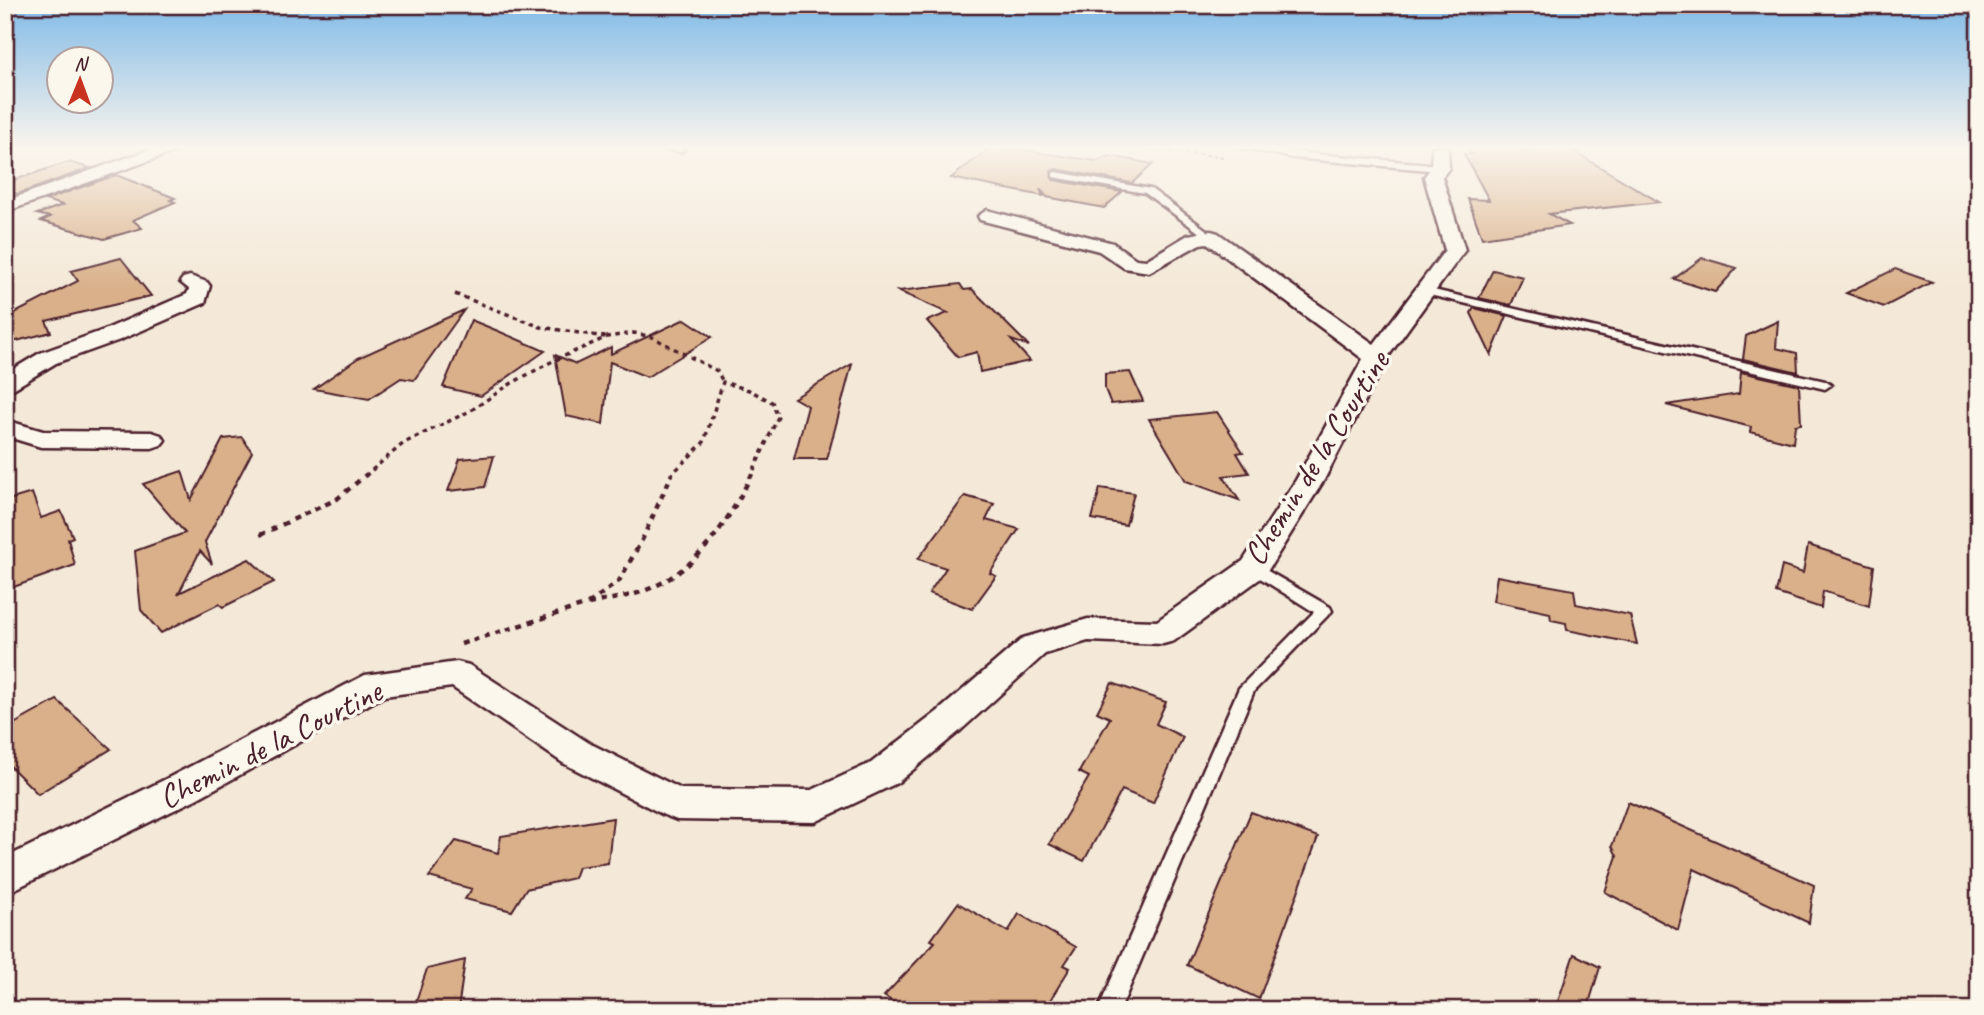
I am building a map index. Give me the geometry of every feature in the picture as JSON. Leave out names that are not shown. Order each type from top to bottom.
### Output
[{"type":"street","points":[[5,207],[40,194]]},
{"type":"street","name":"Chemin de la Courtine","points":[[5,877],[183,789],[377,684],[457,674],[576,753],[677,804],[815,806],[884,773],[949,721],[1034,646],[1088,630],[1163,633],[1254,568],[1310,480],[1376,357],[1455,250],[1438,194]]},
{"type":"street","points":[[987,216],[1106,247],[1131,264],[1149,266],[1195,239],[1211,237],[1376,357]]},
{"type":"street","points":[[5,384],[48,358],[112,335],[197,298],[200,286],[190,282]]},
{"type":"street","points":[[5,428],[41,439],[152,440]]},
{"type":"lane","points":[[1153,194],[1211,237]]},
{"type":"lane","points":[[1425,291],[1825,385]]},
{"type":"lane","points":[[1109,1010],[1247,688],[1324,611],[1254,568]]},
{"type":"path","points":[[450,648],[652,587],[696,560],[723,524],[747,483],[778,417],[772,402],[749,390],[723,382],[717,371],[706,364],[652,337],[634,333],[607,337],[585,336],[541,327],[455,294]]},
{"type":"path","points":[[260,535],[337,499],[404,443],[470,411],[512,383],[551,362],[607,337]]},
{"type":"path","points":[[589,604],[619,581],[642,540],[670,475],[704,442],[723,382]]},
{"type":"building","points":[[61,194],[166,194],[175,198],[170,200],[175,202],[133,220],[142,228],[104,239],[41,221],[50,217],[37,214],[63,205],[45,200]]},
{"type":"building","points":[[1045,194],[1119,194],[1104,208]]},
{"type":"building","points":[[1486,194],[1646,194],[1659,202],[1549,214],[1570,225],[1482,238],[1468,199],[1489,200]]},
{"type":"building","points":[[121,258],[151,296],[46,321],[51,332],[5,344],[5,318],[78,281],[71,271]]},
{"type":"building","points":[[1702,258],[1737,268],[1715,292],[1674,279]]},
{"type":"building","points":[[1895,269],[1932,282],[1884,307],[1846,293]]},
{"type":"building","points":[[1493,270],[1523,277],[1511,305],[1479,298]]},
{"type":"building","points":[[960,284],[964,290],[972,289],[1029,346],[1011,340],[1030,361],[980,372],[977,352],[958,357],[927,321],[948,313],[898,291]]},
{"type":"building","points":[[1474,308],[1507,316],[1491,355],[1471,313]]},
{"type":"building","points":[[464,310],[414,380],[401,378],[369,399],[314,389],[358,358]]},
{"type":"building","points":[[685,319],[712,337],[647,377],[610,362],[603,424],[566,416],[555,355],[576,364],[611,347],[611,354]]},
{"type":"building","points":[[471,320],[545,351],[481,396],[443,387]]},
{"type":"building","points":[[1778,321],[1776,348],[1797,353],[1798,372],[1743,359],[1746,336]]},
{"type":"building","points":[[852,364],[827,459],[794,459],[808,406],[794,398]]},
{"type":"building","points":[[1130,372],[1143,401],[1111,404],[1105,389],[1105,374]]},
{"type":"building","points":[[1741,372],[1799,385],[1801,424],[1795,425],[1793,443],[1750,432],[1751,427],[1666,405],[1739,394]]},
{"type":"building","points":[[1217,412],[1243,452],[1237,453],[1249,473],[1223,476],[1239,500],[1186,481],[1149,419]]},
{"type":"building","points":[[242,437],[252,452],[205,542],[212,564],[200,551],[179,593],[249,559],[274,582],[223,607],[219,604],[161,633],[141,610],[135,551],[185,533],[143,484],[182,471],[191,500],[223,439]]},
{"type":"building","points":[[494,456],[485,487],[448,491],[460,459]]},
{"type":"building","points":[[1100,488],[1134,493],[1126,525],[1092,519]]},
{"type":"building","points":[[32,493],[41,518],[61,511],[73,537],[68,539],[75,565],[5,590],[5,501]]},
{"type":"building","points":[[965,496],[994,504],[986,520],[1019,529],[990,573],[996,576],[972,609],[929,593],[946,568],[918,559]]},
{"type":"building","points":[[1808,545],[1874,566],[1869,606],[1823,591],[1821,608],[1776,593],[1782,566],[1803,573]]},
{"type":"building","points":[[1497,576],[1574,590],[1576,604],[1630,615],[1637,644],[1567,630],[1566,623],[1551,620],[1550,613],[1493,601]]},
{"type":"building","points":[[1112,683],[1166,702],[1156,724],[1183,737],[1153,803],[1122,790],[1084,861],[1049,844],[1089,777],[1079,772],[1110,718],[1097,712]]},
{"type":"building","points":[[57,700],[111,749],[38,794],[5,761],[5,729]]},
{"type":"building","points":[[1628,802],[1814,885],[1809,923],[1694,869],[1678,930],[1605,892],[1617,856],[1612,846]]},
{"type":"building","points":[[1251,812],[1318,837],[1259,999],[1187,965]]},
{"type":"building","points":[[613,818],[608,863],[578,867],[574,878],[526,889],[512,911],[465,899],[472,889],[429,877],[456,841],[498,853],[501,836]]},
{"type":"building","points":[[958,903],[1008,932],[1019,914],[1076,947],[1064,965],[1070,968],[1044,1010],[905,1010],[884,996],[935,942],[931,940]]},
{"type":"building","points":[[1574,954],[1600,967],[1587,1010],[1555,1010]]},
{"type":"building","points":[[465,960],[458,1010],[413,1010],[427,969]]}]
